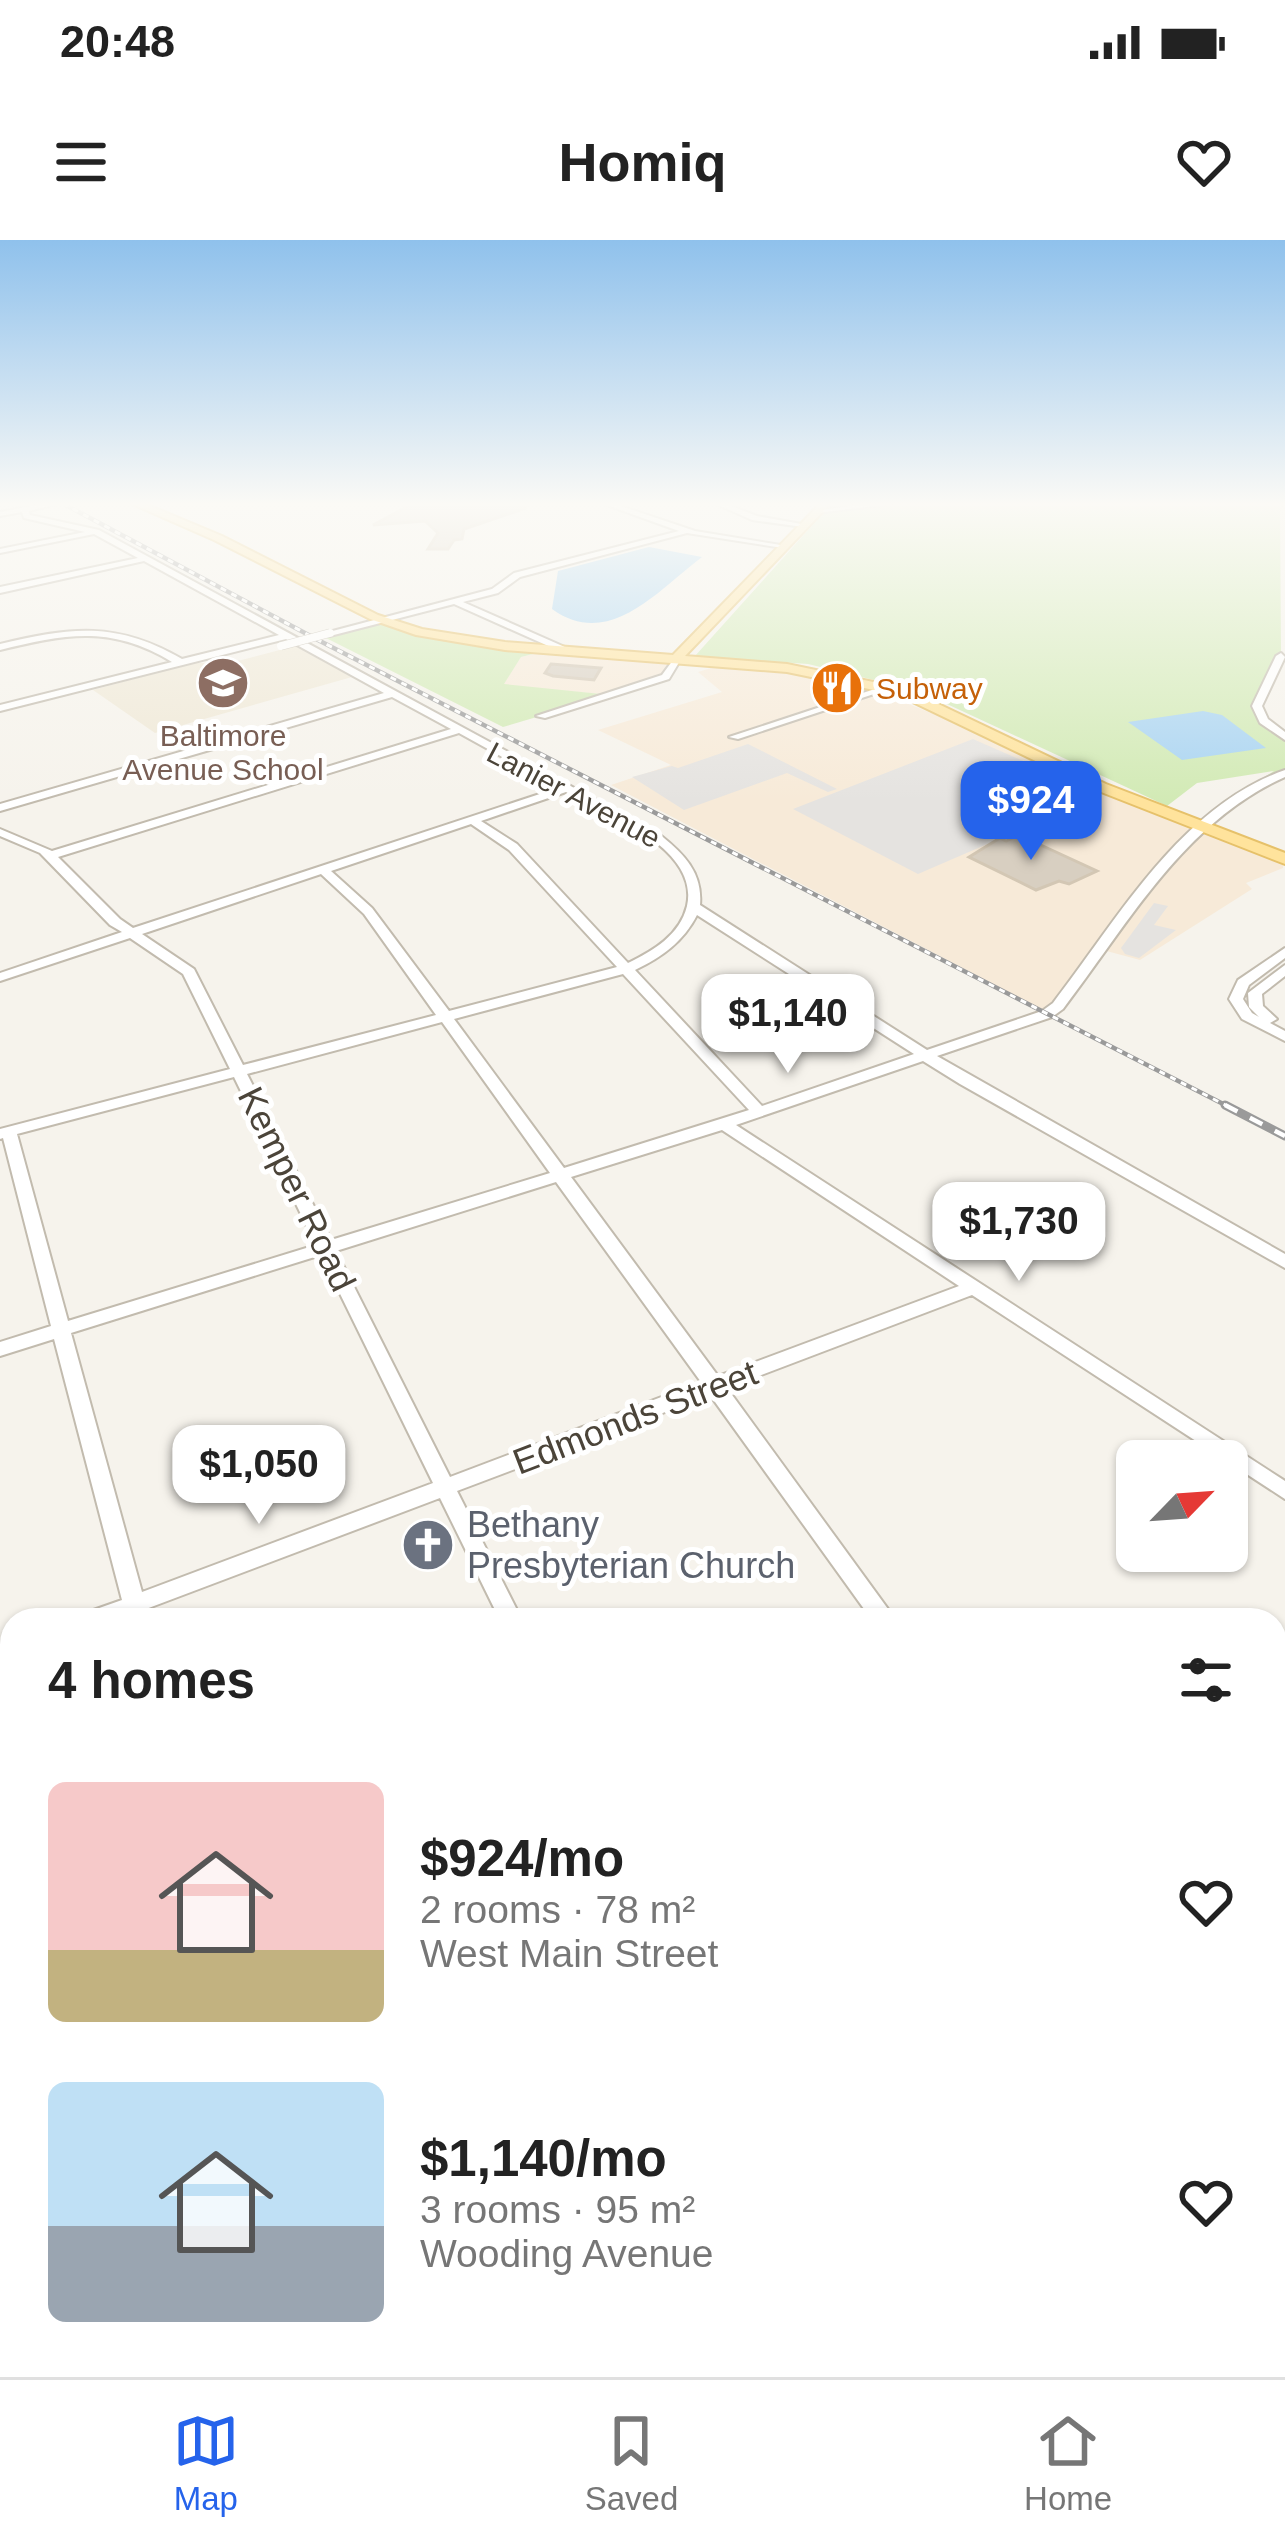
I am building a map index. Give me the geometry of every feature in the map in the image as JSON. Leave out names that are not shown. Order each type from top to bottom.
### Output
[{"type":"main road","points":[[347,603],[381,620],[459,640],[811,671],[887,688],[938,706],[1101,787],[1285,862]]},
{"type":"main road","points":[[676,659],[729,603]]},
{"type":"main road","points":[[666,677],[720,663]]},
{"type":"street","name":"Lanier Avenue","points":[[218,603],[675,851],[694,878],[694,908]]},
{"type":"street","points":[[0,708],[210,656],[233,658],[283,641],[330,634],[448,603]]},
{"type":"street","points":[[459,603],[564,650]]},
{"type":"street","points":[[0,647],[85,628],[140,638],[181,663]]},
{"type":"street","points":[[1281,656],[1258,706],[1264,721],[1285,737]]},
{"type":"street","points":[[542,716],[666,677],[676,659]]},
{"type":"street","points":[[734,737],[887,688]]},
{"type":"street","points":[[0,808],[391,694]]},
{"type":"street","points":[[50,856],[456,731]]},
{"type":"street","points":[[0,1349],[724,1124],[1038,1018],[1058,1006],[1197,828],[1244,789],[1285,773]]},
{"type":"street","points":[[0,976],[565,789]]},
{"type":"street","points":[[474,821],[513,848],[759,1112]]},
{"type":"street","name":"Kemper Road","points":[[0,832],[24,838],[50,856],[129,934],[189,972],[506,1608]]},
{"type":"street","points":[[323,870],[368,911],[876,1608]]},
{"type":"street","points":[[135,1608],[4,1133],[626,969],[669,945],[694,908],[926,1057],[1285,1262]]},
{"type":"street","points":[[1282,1030],[1256,1007],[1253,997],[1255,982],[1284,957]]},
{"type":"street","points":[[724,1124],[1285,1492]]},
{"type":"street","name":"Edmonds Street","points":[[146,1608],[445,1488],[974,1287]]},
{"type":"shaded area","name":"Baltimore Avenue School","points":[[295,646],[352,677],[155,733],[93,690],[193,663],[230,663]]},
{"type":"shaded area","points":[[541,652],[662,662],[674,667],[671,674],[611,695],[503,685],[521,657]]},
{"type":"shaded area","points":[[727,663],[836,675],[1031,753],[1283,863],[1283,868],[1246,883],[1252,889],[1140,960],[1103,950],[1049,1013],[611,785],[671,765],[598,730],[722,692],[698,672]]},
{"type":"shaded area","points":[[973,739],[1101,795],[918,874],[793,809]]},
{"type":"shaded area","points":[[748,744],[837,789],[828,792],[787,773],[684,810],[632,777],[678,768]]},
{"type":"shaded area","points":[[1154,903],[1168,906],[1154,925],[1176,930],[1139,958],[1125,954],[1121,948]]},
{"type":"green space","points":[[743,603],[1281,603],[1281,656],[1258,706],[1264,721],[1285,736],[1285,773],[1235,795],[1274,771],[1197,783],[1167,806],[919,691],[808,664],[695,656]]},
{"type":"green space","points":[[380,623],[445,641],[541,652],[521,657],[504,684],[611,695],[503,727],[324,637]]},
{"type":"water","points":[[553,603],[644,603],[614,619],[594,623],[573,620],[552,609]]},
{"type":"water","points":[[1203,711],[1222,715],[1266,748],[1182,760],[1128,722]]},
{"type":"building","points":[[551,664],[601,668],[594,680],[545,673]]},
{"type":"building","points":[[1019,835],[1097,871],[1069,884],[1059,881],[1036,890],[969,857],[1000,838],[1006,841]]},
{"type":"railway","points":[[248,603],[1231,1108]]},
{"type":"railway","points":[[1225,1105],[1285,1136]]},
{"type":"place","name":"Baltimore Avenue School","points":[[223,683]]},
{"type":"place","name":"Subway","points":[[837,688]]},
{"type":"place","name":"Bethany Presbyterian Church","points":[[428,1545]]}]
